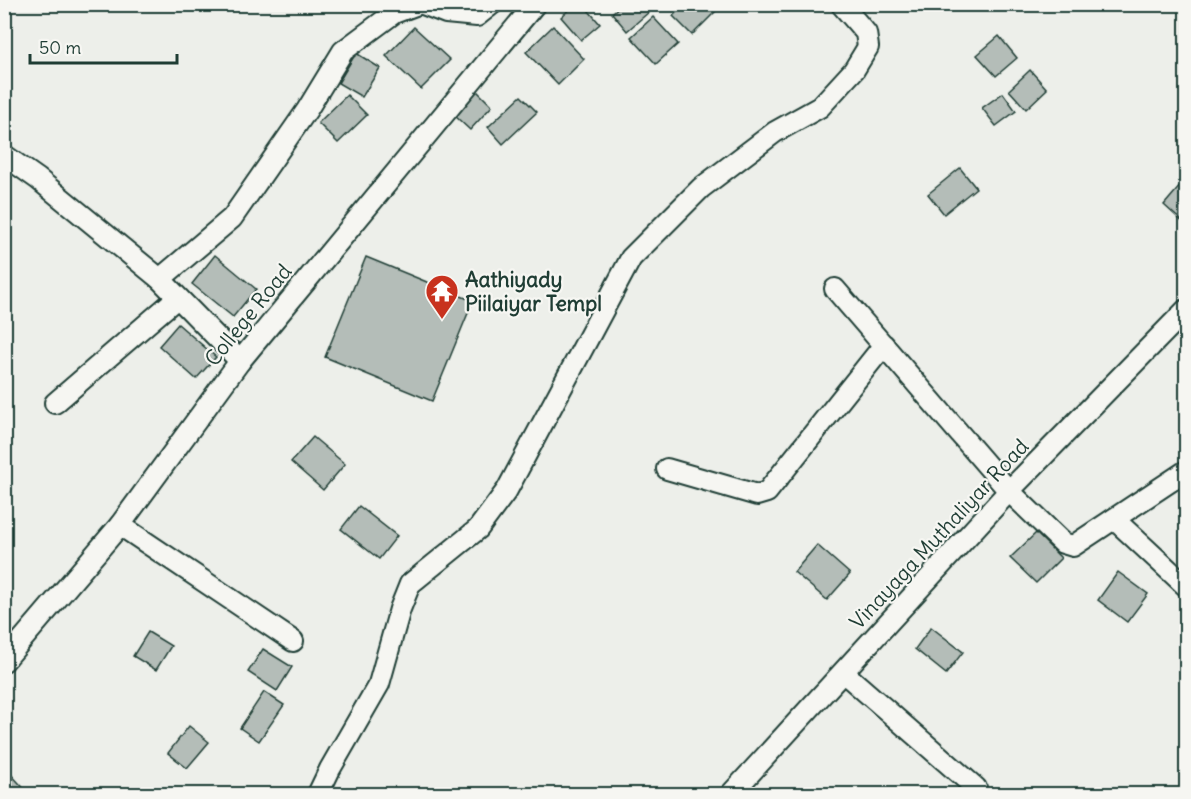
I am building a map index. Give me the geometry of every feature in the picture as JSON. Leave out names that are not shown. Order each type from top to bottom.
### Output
[{"type":"street","points":[[160,279],[232,218],[307,110],[343,51],[394,13],[418,4]]},
{"type":"street","points":[[423,4],[446,14],[477,16],[492,4]]},
{"type":"street","name":"College Road","points":[[4,661],[120,525],[240,361],[535,4]]},
{"type":"street","points":[[318,795],[330,769],[379,684],[400,609],[410,584],[478,529],[507,490],[631,258],[701,188],[775,132],[820,107],[854,70],[868,46],[866,33],[841,4]]},
{"type":"street","points":[[4,155],[38,179],[160,279],[240,361]]},
{"type":"street","points":[[834,289],[1009,491],[1062,543],[1073,546],[1186,471]]},
{"type":"street","points":[[55,403],[177,298]]},
{"type":"street","name":"Vinayaga Muthaliyar Road","points":[[730,795],[844,674],[1009,491],[1186,310]]},
{"type":"street","points":[[667,469],[757,495],[767,492],[884,345]]},
{"type":"street","points":[[1114,519],[1186,586]]},
{"type":"street","points":[[120,525],[293,641]]},
{"type":"street","points":[[844,674],[976,788]]},
{"type":"building","points":[[575,4],[583,4],[600,24],[581,40],[561,17]]},
{"type":"building","points":[[622,4],[643,4],[649,12],[627,31],[612,13]]},
{"type":"building","points":[[684,4],[710,4],[716,11],[692,35],[673,16]]},
{"type":"building","points":[[653,17],[678,44],[656,64],[631,37]]},
{"type":"building","points":[[553,26],[584,59],[558,85],[526,52]]},
{"type":"building","points":[[414,27],[450,60],[421,89],[386,56]]},
{"type":"building","points":[[999,36],[1017,58],[996,76],[977,55]]},
{"type":"building","points":[[356,53],[380,68],[362,97],[338,83]]},
{"type":"building","points":[[1030,70],[1047,89],[1026,109],[1009,90]]},
{"type":"building","points":[[477,91],[492,106],[470,130],[454,115]]},
{"type":"building","points":[[1003,93],[1016,111],[996,126],[982,108]]},
{"type":"building","points":[[347,95],[367,115],[338,143],[318,123]]},
{"type":"building","points":[[521,96],[537,112],[503,144],[488,127]]},
{"type":"building","points":[[960,168],[976,188],[944,214],[928,194]]},
{"type":"building","points":[[1181,185],[1186,189],[1186,225],[1164,205]]},
{"type":"building","points":[[215,255],[256,289],[233,317],[192,284]]},
{"type":"building","points":[[366,257],[473,301],[432,401],[325,357]]},
{"type":"building","points":[[178,324],[216,357],[196,379],[159,346]]},
{"type":"building","points":[[313,437],[345,464],[323,490],[291,462]]},
{"type":"building","points":[[359,506],[397,536],[379,559],[341,529]]},
{"type":"building","points":[[1036,533],[1061,558],[1036,583],[1010,558]]},
{"type":"building","points":[[817,545],[850,574],[827,600],[794,572]]},
{"type":"building","points":[[1118,572],[1148,594],[1127,622],[1098,600]]},
{"type":"building","points":[[931,627],[963,652],[946,674],[915,649]]},
{"type":"building","points":[[148,632],[171,646],[156,670],[133,656]]},
{"type":"building","points":[[263,649],[292,667],[277,691],[248,672]]},
{"type":"building","points":[[264,692],[284,705],[259,741],[240,728]]},
{"type":"building","points":[[189,726],[209,742],[187,768],[168,753]]},
{"type":"building","points":[[8,771],[29,794],[4,794],[4,773]]},
{"type":"place","name":"Aathiyady Piilaiyar Templ","points":[[442,320]]}]
